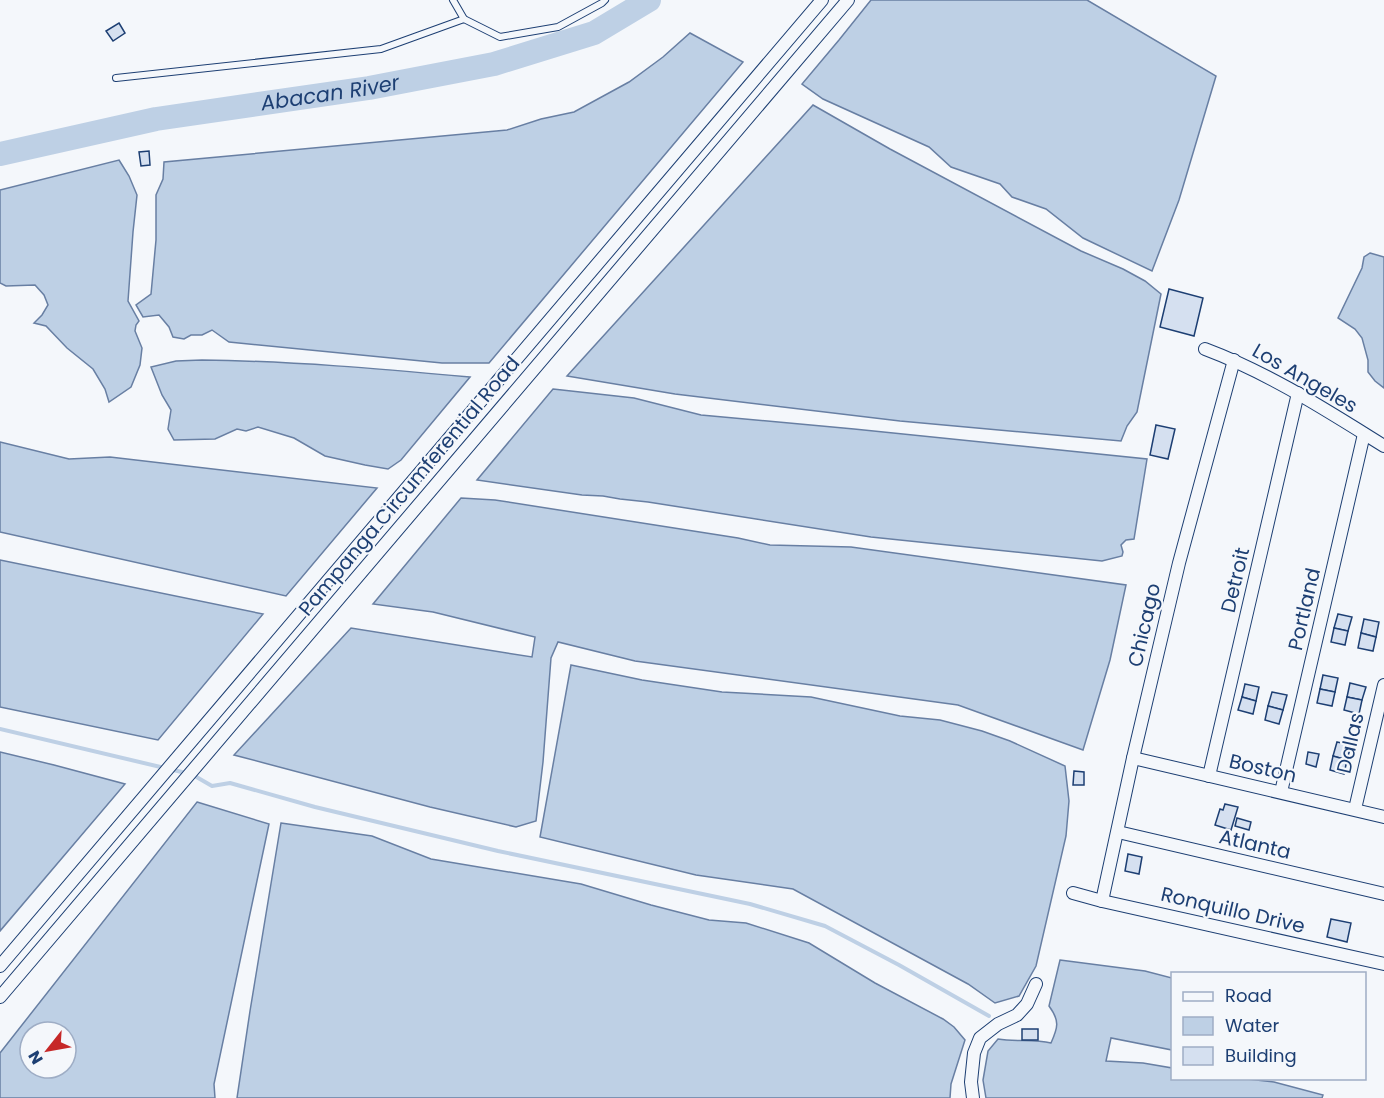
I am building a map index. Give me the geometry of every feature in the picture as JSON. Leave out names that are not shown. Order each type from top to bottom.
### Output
[{"type":"street","name":"Pampanga Circumferential Road","points":[[0,966],[822,0]]},
{"type":"street","name":"Pampanga Circumferential Road","points":[[0,997],[848,0]]},
{"type":"street","name":"Los Angeles","points":[[1205,349],[1234,360],[1298,393],[1384,446]]},
{"type":"street","name":"Chicago","points":[[1102,901],[1179,563],[1234,360]]},
{"type":"street","name":"Detroit","points":[[1209,776],[1298,393]]},
{"type":"street","name":"Portland","points":[[1281,792],[1364,434]]},
{"type":"street","name":"Dallas","points":[[1355,809],[1384,685]]},
{"type":"street","name":"Boston","points":[[1133,758],[1384,817]]},
{"type":"street","name":"Atlanta","points":[[1118,832],[1384,894]]},
{"type":"street","name":"Ronquillo Drive","points":[[1073,893],[1384,964]]},
{"type":"street","points":[[973,1098],[971,1082],[974,1053],[980,1038],[998,1024],[1017,1015],[1027,1004],[1036,984]]},
{"type":"lane","points":[[453,0],[464,19],[500,37],[558,27],[605,0]]},
{"type":"lane","points":[[116,78],[381,49],[464,19]]},
{"type":"water","points":[[871,0],[1087,0],[1216,76],[1179,200],[1152,271],[1083,238],[1046,209],[1012,197],[1000,184],[951,167],[929,147],[823,99],[802,84]]},
{"type":"water","points":[[690,33],[743,62],[489,363],[442,363],[229,342],[212,330],[184,339],[173,337],[169,327],[159,315],[143,317],[136,305],[151,294],[156,240],[156,195],[163,179],[164,162],[507,130],[541,119],[574,112],[629,82],[663,57]]},
{"type":"water","points":[[813,105],[890,149],[1081,251],[1123,269],[1145,281],[1161,294],[1137,412],[1127,426],[1121,441],[900,421],[675,394],[567,376]]},
{"type":"water","points":[[119,160],[137,195],[128,301],[139,321],[135,331],[142,348],[140,365],[131,387],[109,402],[105,389],[93,369],[67,348],[46,326],[34,323],[48,305],[44,295],[35,285],[6,286],[0,283],[0,190]]},
{"type":"water","points":[[1370,253],[1384,257],[1384,388],[1368,372],[1368,360],[1362,338],[1355,329],[1338,318],[1362,268],[1364,257]]},
{"type":"water","points":[[202,360],[370,368],[470,377],[401,460],[388,469],[325,456],[294,438],[258,427],[246,431],[237,429],[215,439],[174,440],[168,429],[171,410],[162,395],[151,367],[176,361]]},
{"type":"water","points":[[553,389],[634,398],[701,415],[1147,459],[1134,539],[1126,540],[1121,545],[1122,556],[1102,561],[871,537],[648,502],[477,480]]},
{"type":"water","points":[[0,442],[69,459],[110,457],[377,488],[286,596],[0,532]]},
{"type":"water","points":[[461,498],[495,500],[770,545],[851,547],[1126,585],[1110,660],[1083,750],[958,705],[635,661],[558,642],[551,658],[536,821],[516,827],[430,807],[234,755],[351,628],[532,657],[535,637],[433,612],[373,604]]},
{"type":"water","points":[[0,560],[263,614],[158,740],[0,707]]},
{"type":"water","points":[[571,665],[642,680],[722,692],[811,697],[900,716],[940,720],[1010,741],[1065,766],[1069,801],[1066,836],[1036,966],[1019,996],[995,1003],[968,984],[793,889],[696,875],[540,837]]},
{"type":"water","points":[[0,752],[125,784],[0,931]]},
{"type":"water","points":[[197,802],[269,824],[214,1084],[215,1098],[0,1098],[0,1053],[18,1030],[18,1080],[78,1080],[78,1020],[26,1020]]},
{"type":"water","points":[[281,823],[372,836],[431,859],[581,884],[709,920],[746,923],[809,943],[954,1027],[965,1040],[951,1084],[950,1098],[237,1098]]},
{"type":"water","points":[[1060,960],[1145,971],[1171,978],[1171,1050],[1111,1038],[1106,1061],[1143,1063],[1171,1068],[1171,1080],[1256,1080],[1274,1082],[1323,1095],[1322,1098],[986,1098],[983,1080],[988,1051],[998,1039],[1051,1043],[1057,1024],[1049,1006]]},
{"type":"building","points":[[119,23],[125,33],[113,41],[106,31]]},
{"type":"building","points":[[149,151],[150,165],[141,166],[139,152]]},
{"type":"building","points":[[1169,289],[1203,298],[1194,336],[1160,327]]},
{"type":"building","points":[[1156,425],[1175,429],[1168,459],[1150,455]]},
{"type":"building","points":[[1338,614],[1352,617],[1348,631],[1334,628]]},
{"type":"building","points":[[1364,619],[1379,622],[1376,637],[1361,633]]},
{"type":"building","points":[[1334,628],[1348,631],[1345,645],[1331,642]]},
{"type":"building","points":[[1361,633],[1376,637],[1373,651],[1358,648]]},
{"type":"building","points":[[1323,675],[1338,678],[1335,692],[1320,689]]},
{"type":"building","points":[[1350,683],[1366,687],[1362,700],[1347,697]]},
{"type":"building","points":[[1245,684],[1259,687],[1256,701],[1242,697]]},
{"type":"building","points":[[1320,689],[1335,692],[1332,706],[1317,703]]},
{"type":"building","points":[[1272,692],[1287,695],[1283,710],[1268,706]]},
{"type":"building","points":[[1242,697],[1256,701],[1253,714],[1238,710]]},
{"type":"building","points":[[1347,697],[1362,700],[1359,714],[1344,710]]},
{"type":"building","points":[[1268,706],[1283,710],[1279,724],[1265,720]]},
{"type":"building","points":[[1337,742],[1351,745],[1347,760],[1333,756]]},
{"type":"building","points":[[1308,752],[1319,754],[1316,767],[1306,764]]},
{"type":"building","points":[[1333,756],[1347,760],[1344,774],[1330,770]]},
{"type":"building","points":[[1074,771],[1084,772],[1084,785],[1073,785]]},
{"type":"building","points":[[1225,804],[1238,807],[1231,830],[1215,825],[1220,809],[1223,810]]},
{"type":"building","points":[[1237,818],[1251,822],[1249,830],[1235,826]]},
{"type":"building","points":[[1128,854],[1142,857],[1139,874],[1125,871]]},
{"type":"building","points":[[1331,919],[1351,923],[1347,942],[1327,937]]},
{"type":"building","points":[[1022,1029],[1038,1029],[1038,1040],[1022,1040]]},
{"type":"waterway","name":"Abacan River","points":[[0,154],[156,119],[369,88],[494,64],[594,33],[649,0]]},
{"type":"waterway","points":[[0,729],[186,773]]},
{"type":"waterway","points":[[193,775],[212,786],[230,783],[315,807],[498,851],[750,904],[825,926],[989,1016]]}]
